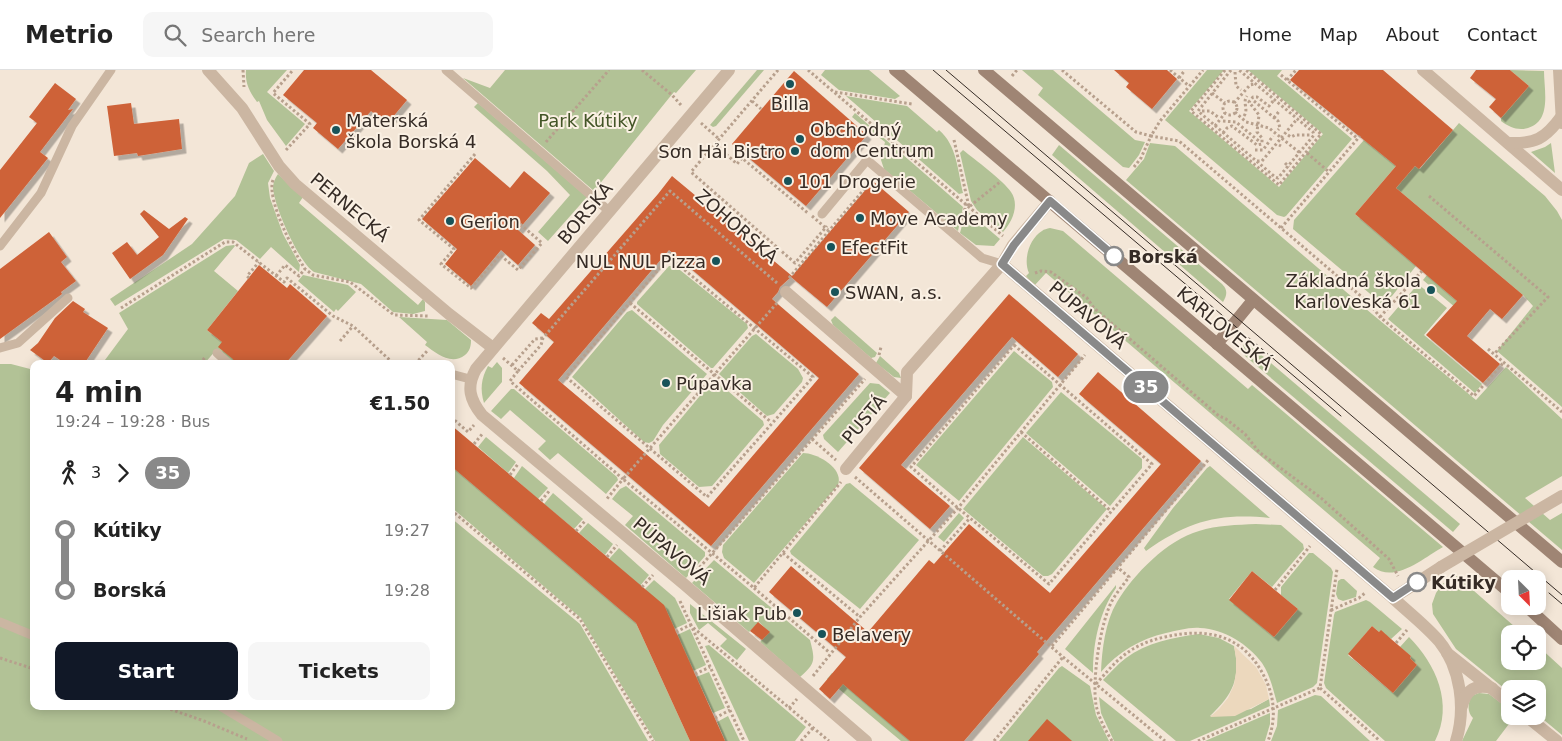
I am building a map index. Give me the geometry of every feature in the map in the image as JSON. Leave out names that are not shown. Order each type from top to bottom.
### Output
[{"type":"main road","name":"KARLOVESKÁ","points":[[895,70],[1501,585]]},
{"type":"main road","points":[[984,70],[1562,562]]},
{"type":"main road","points":[[1217,344],[1253,300]]},
{"type":"main road","points":[[1536,615],[1562,639]]},
{"type":"street","name":"PERNECKÁ","points":[[208,70],[242,108],[275,161],[295,184],[449,314],[493,348]]},
{"type":"street","name":"BORSKÁ","points":[[470,380],[476,369],[493,348],[729,70]]},
{"type":"street","points":[[1423,70],[1562,190]]},
{"type":"street","points":[[1559,70],[1562,123]]},
{"type":"street","points":[[1508,143],[1524,144],[1537,140],[1548,134],[1561,117]]},
{"type":"street","name":"PUSTÁ","points":[[846,469],[906,396],[908,372],[1002,264],[1014,245],[1050,201]]},
{"type":"street","name":"PÚPAVOVÁ","points":[[1002,264],[1393,598],[1428,630],[1446,652],[1501,696]]},
{"type":"street","points":[[784,290],[906,396]]},
{"type":"street","name":"PÚPAVOVÁ","points":[[470,380],[472,398],[482,415],[592,515],[685,584],[866,741]]},
{"type":"street","points":[[1393,598],[1562,496]]},
{"type":"street","name":"PÚPAVOVÁ","points":[[1446,652],[1455,674],[1462,706],[1461,722],[1456,741]]},
{"type":"street","points":[[1462,706],[1466,693],[1472,689],[1483,686],[1492,688]]},
{"type":"street","points":[[1537,725],[1556,741]]},
{"type":"lane","points":[[0,246],[41,193],[72,126],[111,70]]},
{"type":"lane","points":[[446,70],[609,211]]},
{"type":"lane","name":"PÚPAVOVÁ","points":[[822,214],[867,160],[982,258],[1002,264]]},
{"type":"lane","points":[[0,348],[18,343],[68,298]]},
{"type":"lane","points":[[217,354],[224,360]]},
{"type":"lane","points":[[455,375],[470,380]]},
{"type":"lane","points":[[0,622],[30,634]]},
{"type":"lane","points":[[227,710],[278,741]]},
{"type":"path","points":[[243,70],[244,90]]},
{"type":"path","points":[[285,152],[310,124],[273,93],[293,70]]},
{"type":"path","points":[[539,150],[609,70]]},
{"type":"path","points":[[642,70],[672,95],[684,109]]},
{"type":"path","points":[[778,70],[691,172],[795,263],[875,177]]},
{"type":"path","points":[[808,70],[1006,238]]},
{"type":"path","points":[[812,74],[815,70]]},
{"type":"path","points":[[1011,76],[1017,70]]},
{"type":"path","points":[[1062,70],[1136,132],[1179,141],[1369,303],[1380,317],[1474,396],[1504,362]]},
{"type":"path","points":[[1170,70],[1190,86]]},
{"type":"path","points":[[1179,78],[1185,70]]},
{"type":"path","points":[[1134,167],[1141,158],[1160,121],[1203,70]]},
{"type":"path","points":[[1225,70],[1192,109],[1192,114],[1276,184],[1280,184],[1307,153],[1320,136],[1320,132],[1246,70]]},
{"type":"path","points":[[1287,80],[1296,70]]},
{"type":"path","points":[[1235,71],[1256,84],[1313,132],[1314,135],[1278,178],[1198,111],[1212,92],[1235,71]]},
{"type":"path","points":[[1235,71],[1236,86],[1241,90]]},
{"type":"path","points":[[1281,75],[1358,137],[1281,228]]},
{"type":"path","points":[[1234,103],[1250,85],[1256,84]]},
{"type":"path","points":[[835,92],[915,105]]},
{"type":"path","points":[[1212,92],[1225,103]]},
{"type":"path","points":[[1244,116],[1247,96]]},
{"type":"path","points":[[1223,133],[1229,126],[1235,127],[1259,146],[1263,141],[1257,132],[1259,114],[1250,104],[1251,99],[1256,97],[1270,106],[1274,100]]},
{"type":"path","points":[[752,101],[761,109]]},
{"type":"path","points":[[1215,126],[1226,114],[1230,115],[1235,112],[1237,107],[1234,103],[1229,101],[1225,103]]},
{"type":"path","points":[[1254,101],[1279,123],[1280,129]]},
{"type":"path","points":[[1225,103],[1223,109],[1226,114]]},
{"type":"path","points":[[1274,118],[1280,110]]},
{"type":"path","points":[[1202,111],[1210,111],[1218,117]]},
{"type":"path","points":[[1235,112],[1246,122],[1267,126],[1300,153]]},
{"type":"path","points":[[1257,161],[1262,161],[1297,119]]},
{"type":"path","points":[[698,120],[720,139]]},
{"type":"path","points":[[1224,121],[1239,122],[1260,142]]},
{"type":"path","points":[[1289,137],[1295,134],[1310,135]]},
{"type":"path","points":[[954,137],[967,205],[959,232]]},
{"type":"path","points":[[1254,150],[1263,150],[1273,138]]},
{"type":"path","points":[[715,144],[737,164],[742,158],[759,169],[828,229]]},
{"type":"path","points":[[1307,153],[1329,172]]},
{"type":"path","points":[[475,154],[419,220],[454,249],[441,264],[471,288],[500,255],[518,270],[542,243],[512,217],[508,222]]},
{"type":"path","points":[[1285,163],[1289,166]]},
{"type":"path","points":[[274,177],[271,186],[273,200],[290,244],[305,269],[313,275],[350,282],[394,315],[433,316]]},
{"type":"path","points":[[967,205],[1000,182]]},
{"type":"path","name":"ZOHORSKÁ","points":[[543,338],[670,190],[784,290]]},
{"type":"path","points":[[1429,196],[1548,297],[1494,354]]},
{"type":"path","points":[[795,271],[828,229]]},
{"type":"path","points":[[121,308],[225,242],[234,242],[284,282],[288,278],[333,316],[353,326],[390,360]]},
{"type":"path","points":[[669,257],[813,376],[707,497],[566,377],[630,303],[669,257]]},
{"type":"path","points":[[249,278],[247,276],[259,262]]},
{"type":"path","points":[[276,276],[285,265],[299,276],[305,269]]},
{"type":"path","points":[[1030,275],[1041,271],[1051,272],[1088,298],[1094,308],[1219,416],[1226,419],[1245,434],[1260,452],[1321,498],[1389,559],[1398,576]]},
{"type":"path","points":[[1380,317],[1422,271]]},
{"type":"path","points":[[576,531],[755,328],[784,290]]},
{"type":"path","points":[[630,303],[771,422]]},
{"type":"path","points":[[340,341],[353,326]]},
{"type":"path","points":[[512,365],[535,339],[543,338],[541,345],[510,382],[830,653]]},
{"type":"path","points":[[1014,345],[1152,464],[1049,584],[958,508],[911,467],[1014,345]]},
{"type":"path","points":[[879,354],[881,347]]},
{"type":"path","points":[[1488,349],[1562,412]]},
{"type":"path","points":[[419,360],[428,350]]},
{"type":"path","points":[[789,708],[806,690],[813,674],[860,617],[958,508],[1085,355]]},
{"type":"path","points":[[503,358],[518,371]]},
{"type":"path","points":[[744,741],[677,596],[685,584],[874,369]]},
{"type":"path","points":[[455,421],[468,432],[476,422]]},
{"type":"path","points":[[474,444],[485,430]]},
{"type":"path","points":[[1020,432],[1112,511]]},
{"type":"path","points":[[812,439],[1063,657],[1165,741]]},
{"type":"path","points":[[1052,646],[1208,460]]},
{"type":"path","points":[[510,475],[520,462]]},
{"type":"path","points":[[754,588],[844,478],[846,469]]},
{"type":"path","points":[[541,501],[552,488]]},
{"type":"path","points":[[455,513],[580,619],[653,741]]},
{"type":"path","points":[[940,551],[970,518]]},
{"type":"path","points":[[607,557],[618,544]]},
{"type":"path","points":[[1275,590],[1310,546]]},
{"type":"path","points":[[783,554],[860,617]]},
{"type":"path","points":[[1112,741],[1099,714],[1095,695],[1097,655],[1104,625],[1113,600],[1129,577],[1117,567]]},
{"type":"path","points":[[1320,688],[1337,569]]},
{"type":"path","points":[[642,587],[653,575]]},
{"type":"path","points":[[1330,610],[1359,598],[1364,592]]},
{"type":"path","points":[[676,632],[690,624]]},
{"type":"path","points":[[690,624],[828,741]]},
{"type":"path","points":[[1396,643],[1407,630]]},
{"type":"path","points":[[1096,684],[1123,655],[1158,638],[1200,632],[1220,636],[1243,648],[1259,665],[1268,684],[1274,708],[1273,724],[1268,741]]},
{"type":"path","points":[[994,741],[1063,657]]},
{"type":"path","points":[[0,658],[30,668]]},
{"type":"path","points":[[695,674],[710,667]]},
{"type":"path","points":[[1198,741],[1320,688]]},
{"type":"path","points":[[1320,688],[1380,741]]},
{"type":"path","points":[[172,710],[229,731],[250,741]]},
{"type":"path","points":[[714,718],[730,710]]},
{"type":"path","points":[[802,741],[813,728]]},
{"type":"green space","points":[[246,70],[287,70],[267,92],[305,124],[286,146],[267,120],[259,101],[257,102],[250,90],[246,79]]},
{"type":"green space","name":"Park Kútiky","points":[[505,70],[696,70],[676,93],[674,92],[594,191],[463,78],[490,88]]},
{"type":"green space","points":[[757,70],[764,70],[716,126],[710,125]]},
{"type":"green space","points":[[825,70],[869,70],[900,96],[895,99],[839,90],[821,75]]},
{"type":"green space","points":[[1022,70],[1053,70],[1135,140],[1145,142],[1139,155],[1129,168],[1123,167],[1038,95],[1043,88]]},
{"type":"green space","points":[[1207,70],[1224,70],[1189,111],[1279,187],[1323,134],[1248,70],[1282,70],[1277,76],[1352,139],[1286,216],[1277,215],[1165,120]]},
{"type":"green space","points":[[1510,70],[1544,71],[1544,112],[1536,124],[1528,128],[1514,128],[1501,121],[1501,118],[1529,86]]},
{"type":"green space","points":[[846,96],[907,106],[937,132],[939,130],[950,143],[963,193],[959,194]]},
{"type":"green space","points":[[478,103],[587,197],[548,241],[538,232],[570,195],[547,171],[474,107]]},
{"type":"green space","points":[[855,113],[963,207],[958,231],[884,169],[881,160],[885,142],[852,117]]},
{"type":"green space","points":[[1459,123],[1545,196],[1562,220],[1562,407],[1497,351],[1533,306],[1523,295],[1396,188],[1415,166],[1420,169]]},
{"type":"green space","points":[[1364,140],[1396,166],[1355,214],[1416,266],[1392,296],[1381,303],[1293,229],[1294,220]]},
{"type":"green space","points":[[1150,143],[1175,146],[1476,400],[1506,367],[1562,419],[1562,476],[1525,498],[1550,520],[1562,513],[1562,550],[1126,180],[1144,159]]},
{"type":"green space","points":[[1551,143],[1555,173],[1531,152]]},
{"type":"green space","points":[[1059,145],[1222,284],[1226,293],[1223,302],[1052,155]]},
{"type":"green space","points":[[963,150],[989,170],[1014,197],[1014,213],[1003,232],[977,210],[971,201],[960,153]]},
{"type":"green space","points":[[263,154],[274,171],[268,183],[270,198],[283,234],[300,265],[299,272],[271,247],[260,259],[236,240],[224,239],[115,306],[110,299],[192,244],[235,196],[249,163]]},
{"type":"green space","points":[[278,174],[303,197],[299,203],[418,305],[423,299],[425,311],[413,314],[393,312],[361,284],[314,272],[308,267],[288,233],[274,196],[274,181]]},
{"type":"green space","points":[[966,210],[1000,239],[994,246],[976,245],[960,233]]},
{"type":"green space","points":[[1050,228],[1063,231],[1248,389],[1252,385],[1443,547],[1418,563],[1400,571],[1390,573],[1373,567],[1380,558],[1046,273],[1034,286],[1026,276],[1029,273],[1027,268],[1028,250],[1037,235]]},
{"type":"green space","points":[[226,246],[235,246],[214,271],[238,291],[207,330],[242,360],[230,360],[217,349],[207,360],[105,360],[128,329],[119,313]]},
{"type":"green space","points":[[669,266],[675,266],[747,324],[748,328],[713,368],[637,304]]},
{"type":"green space","points":[[303,275],[348,285],[356,292],[338,311],[336,309],[334,312],[298,281]]},
{"type":"green space","points":[[1427,275],[1467,310],[1463,314],[1423,280]]},
{"type":"green space","points":[[1418,284],[1447,308],[1424,335],[1482,384],[1475,393],[1388,319]]},
{"type":"green space","points":[[632,310],[707,374],[663,425],[653,441],[649,443],[644,442],[572,377],[627,312]]},
{"type":"green space","points":[[835,316],[877,353],[875,357],[871,358],[833,325],[831,320]]},
{"type":"green space","points":[[399,317],[447,320],[471,340],[469,350],[460,358],[449,359],[444,357],[425,345],[427,342]]},
{"type":"green space","points":[[756,334],[798,369],[803,378],[802,382],[774,414],[767,416],[719,374],[752,336]]},
{"type":"green space","points":[[1245,341],[1460,524],[1453,532],[1245,356],[1242,350]]},
{"type":"green space","points":[[1014,351],[1052,382],[1053,387],[959,501],[916,465]]},
{"type":"green space","points":[[880,356],[899,373],[901,378],[894,377],[876,363]]},
{"type":"green space","points":[[497,362],[502,368],[502,382],[484,403],[482,384],[484,375],[488,366],[492,368]]},
{"type":"green space","points":[[0,364],[11,364],[30,369],[30,710],[455,710],[455,521],[580,624],[648,741],[0,741]]},
{"type":"green space","points":[[714,379],[763,421],[764,425],[712,486],[699,487],[660,454],[659,445]]},
{"type":"green space","points":[[870,383],[879,384],[890,393],[838,452],[824,439],[823,435]]},
{"type":"green space","points":[[511,389],[514,389],[617,477],[618,480],[606,494],[558,453],[550,460],[538,449],[546,441],[510,410],[501,419],[491,411]]},
{"type":"green space","points":[[1061,392],[1142,459],[1142,468],[1110,506],[1026,433]]},
{"type":"green space","points":[[486,437],[516,462],[508,473],[478,447]]},
{"type":"green space","points":[[1023,437],[1107,509],[1052,574],[1048,576],[1043,576],[963,509]]},
{"type":"green space","points":[[803,453],[822,459],[833,467],[839,479],[838,485],[754,583],[724,558],[722,552],[723,545]]},
{"type":"green space","points":[[522,466],[548,488],[538,499],[514,478]]},
{"type":"green space","points":[[1210,466],[1270,518],[1235,517],[1205,521],[1176,532],[1146,551],[1144,548],[1173,508]]},
{"type":"green space","points":[[455,469],[636,623],[690,741],[655,741],[581,618],[455,510]]},
{"type":"green space","points":[[850,483],[919,540],[860,609],[791,554],[790,551],[846,484]]},
{"type":"green space","points":[[626,486],[705,552],[705,556],[686,578],[625,525],[633,516],[612,499],[620,489]]},
{"type":"green space","points":[[553,493],[583,519],[574,529],[544,504]]},
{"type":"green space","points":[[959,513],[964,518],[944,542],[938,537]]},
{"type":"green space","points":[[588,523],[613,544],[605,555],[579,533]]},
{"type":"green space","points":[[1281,525],[1303,544],[1304,549],[1272,587],[1252,571],[1229,599],[1274,637],[1298,609],[1281,595],[1281,587],[1309,553],[1313,553],[1331,568],[1333,572],[1317,683],[1313,687],[1277,703],[1265,668],[1250,650],[1235,639],[1218,631],[1200,628],[1166,633],[1138,643],[1122,652],[1101,672],[1105,636],[1113,610],[1132,580],[1152,559],[1187,535],[1220,526]]},
{"type":"green space","points":[[619,548],[649,575],[640,586],[609,559]]},
{"type":"green space","points":[[714,560],[810,640],[813,661],[800,677],[760,642],[769,632],[759,622],[749,632],[692,583]]},
{"type":"green space","points":[[1457,576],[1513,625],[1501,625],[1501,670],[1546,670],[1546,653],[1562,668],[1562,735],[1546,722],[1546,680],[1501,680],[1501,686],[1456,649],[1433,614],[1432,604],[1442,584]]},
{"type":"green space","points":[[1344,579],[1357,591],[1356,597],[1343,601],[1338,599],[1336,594],[1338,581]]},
{"type":"green space","points":[[654,580],[675,598],[687,623],[674,629],[645,589]]},
{"type":"green space","points":[[1116,585],[1098,629],[1093,673],[1065,649]]},
{"type":"green space","points":[[1366,600],[1402,629],[1391,639],[1372,626],[1348,655],[1393,693],[1417,665],[1410,658],[1411,656],[1400,647],[1409,637],[1427,659],[1439,685],[1443,713],[1435,741],[1385,741],[1326,688],[1324,683],[1335,612]]},
{"type":"green space","points":[[690,604],[746,649],[737,660],[720,646],[727,639],[708,623],[699,630],[690,613]]},
{"type":"green space","points":[[690,629],[706,665],[693,671],[677,635]]},
{"type":"green space","points":[[1199,634],[1219,638],[1234,646],[1236,658],[1236,677],[1230,693],[1210,716],[1251,709],[1269,699],[1270,706],[1190,741],[1176,741],[1103,680],[1123,660],[1142,648],[1170,639]]},
{"type":"green space","points":[[709,645],[806,727],[795,741],[749,741],[705,646]]},
{"type":"green space","points":[[1062,666],[1090,686],[1096,715],[1109,741],[999,741],[1059,668]]},
{"type":"green space","points":[[709,672],[725,708],[713,713],[696,677]]},
{"type":"green space","points":[[832,673],[910,741],[901,741],[827,679]]},
{"type":"green space","points":[[1479,693],[1489,694],[1501,703],[1501,725],[1508,725],[1496,741],[1462,741],[1473,718],[1469,708],[1471,696]]},
{"type":"green space","points":[[1315,695],[1321,696],[1370,741],[1271,741],[1277,726],[1278,710]]},
{"type":"green space","points":[[1099,697],[1154,741],[1114,741],[1101,713]]},
{"type":"green space","points":[[1270,713],[1270,724],[1265,741],[1205,741]]},
{"type":"green space","points":[[728,716],[740,741],[725,741],[717,722]]},
{"type":"shaded area","points":[[1234,646],[1256,667],[1266,685],[1269,699],[1235,716],[1210,717],[1228,698],[1234,685],[1236,658]]},
{"type":"building","points":[[304,70],[371,70],[407,100],[387,124],[371,111],[338,149],[313,128],[317,123],[283,95]]},
{"type":"building","points":[[1114,70],[1167,70],[1177,79],[1152,109],[1126,87],[1129,83]]},
{"type":"building","points":[[1299,70],[1383,70],[1453,130],[1419,169],[1415,166],[1396,188],[1523,295],[1502,319],[1490,309],[1467,336],[1500,364],[1483,383],[1426,335],[1457,301],[1355,214],[1396,166],[1290,80]]},
{"type":"building","points":[[1476,70],[1510,70],[1529,86],[1501,118],[1489,107],[1496,99],[1470,78]]},
{"type":"building","name":"Obchodný dom Centrum","points":[[794,71],[867,135],[806,206],[732,144]]},
{"type":"building","points":[[55,83],[76,99],[68,110],[73,109],[40,152],[48,158],[0,218],[0,170],[37,123],[29,117]]},
{"type":"building","points":[[131,103],[134,124],[179,119],[182,149],[138,156],[137,153],[114,156],[107,106]]},
{"type":"building","name":"Gerion","points":[[475,158],[510,188],[524,171],[550,193],[518,230],[535,245],[518,265],[501,250],[471,286],[445,264],[457,249],[422,219]]},
{"type":"building","points":[[672,176],[792,276],[873,181],[909,212],[827,307],[791,277],[780,287],[772,299],[859,374],[711,546],[519,383],[554,342],[532,323],[541,313],[549,319]],"holes":[[[669,250],[819,378],[709,507],[558,380]]]},
{"type":"building","points":[[144,210],[169,229],[185,217],[188,219],[163,255],[130,279],[112,253],[127,242],[137,255],[159,237],[140,214]]},
{"type":"building","points":[[49,232],[67,257],[61,262],[76,281],[61,292],[62,294],[0,339],[0,269]]},
{"type":"building","points":[[259,265],[287,288],[290,284],[327,316],[288,360],[233,360],[218,347],[222,342],[207,330]]},
{"type":"building","points":[[1009,294],[1078,354],[1058,377],[1012,337],[901,465],[950,506],[930,529],[859,468]]},
{"type":"building","points":[[73,301],[85,309],[83,312],[108,328],[87,360],[60,360],[54,356],[51,360],[44,360],[30,350],[38,343],[55,318]]},
{"type":"building","points":[[1098,372],[1201,461],[1037,652],[1039,654],[964,741],[910,741],[843,684],[830,699],[819,689],[846,657],[769,592],[791,566],[868,632],[929,560],[934,564],[969,524],[1050,593],[1161,464],[1079,394]]},
{"type":"building","points":[[455,428],[664,605],[725,741],[690,741],[636,623],[455,469]]},
{"type":"building","points":[[1252,571],[1298,609],[1274,637],[1229,600]]},
{"type":"building","points":[[758,622],[770,632],[762,640],[750,631]]},
{"type":"building","points":[[1372,626],[1379,632],[1381,630],[1411,656],[1410,658],[1417,665],[1393,693],[1348,654]]},
{"type":"building","points":[[1047,719],[1072,741],[1028,741]]},
{"type":"tram line","points":[[933,70],[1341,416]]},
{"type":"tram line","points":[[946,70],[1562,595]]},
{"type":"tram line","points":[[1549,593],[1562,604]]},
{"type":"bus line","name":"35","points":[[1114,256],[1050,201],[1014,245],[1002,264],[1393,598],[1417,582]]},
{"type":"place","name":"Billa","points":[[790,84]]},
{"type":"place","name":"Materská škola Borská 4","points":[[336,130]]},
{"type":"place","name":"Obchodný dom Centrum","points":[[800,139]]},
{"type":"place","name":"Sơn Hải Bistro","points":[[795,151]]},
{"type":"place","name":"101 Drogerie","points":[[788,181]]},
{"type":"place","name":"Move Academy","points":[[860,218]]},
{"type":"place","name":"Gerion","points":[[450,221]]},
{"type":"place","name":"EfectFit","points":[[831,247]]},
{"type":"place","name":"Borská","points":[[1114,256]]},
{"type":"place","name":"NUL NUL Pizza","points":[[716,261]]},
{"type":"place","name":"Základná škola Karloveská 61","points":[[1431,290]]},
{"type":"place","name":"SWAN, a.s.","points":[[835,292]]},
{"type":"place","name":"Púpavka","points":[[666,383]]},
{"type":"place","name":"Kútiky","points":[[1417,582]]},
{"type":"place","name":"Lišiak Pub","points":[[797,613]]},
{"type":"place","name":"Belavery","points":[[822,634]]}]
